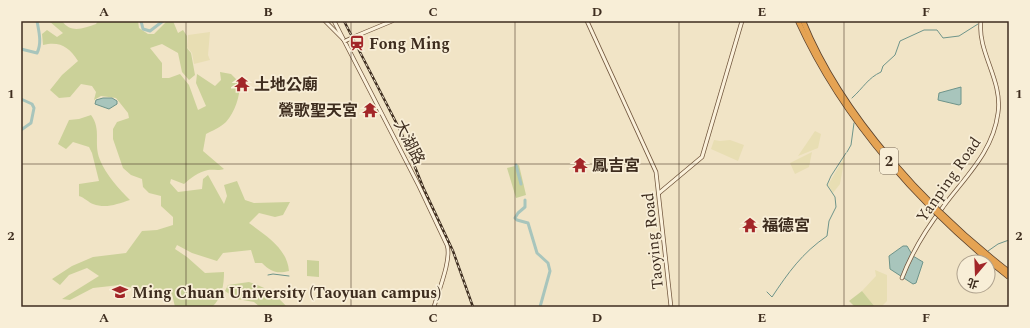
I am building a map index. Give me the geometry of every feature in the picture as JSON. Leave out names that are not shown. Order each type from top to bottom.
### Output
[{"type":"highway","name":"2","points":[[798,21],[817,58],[842,99],[889,161],[913,188],[958,233],[1009,277]]},
{"type":"highway","name":"2","points":[[803,21],[820,56],[841,92],[891,159],[940,211],[1009,272]]},
{"type":"street","name":"大湖路","points":[[325,21],[345,41],[448,245],[449,250],[447,260],[434,307]]},
{"type":"street","points":[[334,21],[345,41],[392,21]]},
{"type":"street","name":"Taoying Road","points":[[586,21],[656,172],[671,307]]},
{"type":"street","points":[[659,193],[702,157],[742,21]]},
{"type":"street","name":"Yanping Road","points":[[902,278],[916,246],[942,208],[970,174],[986,151],[996,125],[998,112],[997,88],[982,40],[981,21]]},
{"type":"shaded area","points":[[210,32],[208,55],[210,60],[194,64],[192,53],[187,47],[188,35]]},
{"type":"shaded area","points":[[815,131],[821,134],[818,148],[798,156]]},
{"type":"shaded area","points":[[714,140],[730,140],[744,145],[738,161],[711,149]]},
{"type":"shaded area","points":[[812,152],[809,167],[795,174],[790,163]]},
{"type":"shaded area","points":[[845,156],[840,184],[833,193],[828,185]]},
{"type":"shaded area","points":[[875,270],[887,275],[887,301],[881,307],[875,307],[862,291],[876,276]]},
{"type":"green space","points":[[49,21],[62,21],[69,28],[78,29],[96,24],[98,21],[138,21],[139,28],[148,34],[154,34],[167,21],[173,21],[178,33],[183,30],[187,36],[187,48],[191,53],[195,75],[189,80],[182,72],[178,53],[162,44],[150,48],[162,63],[162,78],[169,78],[180,74],[189,85],[198,110],[206,106],[196,83],[197,74],[215,86],[221,80],[220,72],[231,74],[240,83],[239,93],[232,114],[222,126],[206,134],[203,151],[224,169],[201,172],[184,184],[171,179],[170,183],[178,192],[202,189],[203,179],[208,175],[224,204],[227,196],[224,185],[237,181],[245,200],[254,203],[290,202],[283,215],[275,217],[259,213],[249,223],[275,243],[280,249],[289,271],[274,272],[262,263],[255,263],[251,250],[223,253],[217,261],[192,253],[177,245],[175,249],[187,257],[205,273],[224,272],[222,291],[218,300],[212,307],[175,307],[172,294],[158,294],[120,285],[93,288],[70,300],[62,299],[99,276],[87,268],[69,275],[60,285],[52,279],[72,266],[93,257],[126,253],[142,231],[157,230],[173,225],[173,217],[161,206],[161,196],[149,193],[143,187],[142,179],[131,175],[123,168],[113,139],[113,129],[117,122],[129,118],[128,113],[116,98],[101,96],[94,100],[96,92],[92,86],[81,84],[70,97],[59,98],[50,90],[62,75],[78,61],[64,46],[54,44],[43,45],[42,34],[47,30],[57,37],[63,33]]},
{"type":"green space","points":[[91,115],[97,131],[97,148],[100,160],[109,176],[130,200],[102,206],[93,204],[79,196],[79,184],[99,181],[92,153],[89,147],[73,142],[66,149],[58,144],[69,120],[79,119]]},
{"type":"green space","points":[[519,165],[526,195],[516,198],[507,168]]},
{"type":"green space","points":[[307,260],[319,261],[319,277],[307,276]]},
{"type":"green space","points":[[249,282],[261,286],[278,298],[287,307],[260,307],[254,302],[237,299],[225,291],[228,285]]},
{"type":"green space","points":[[862,291],[875,307],[855,307],[849,301]]},
{"type":"water","points":[[961,87],[961,104],[959,105],[938,100],[939,93]]},
{"type":"water","points":[[112,98],[117,101],[117,104],[109,109],[95,104],[96,100]]},
{"type":"water","points":[[903,246],[907,246],[913,256],[923,262],[916,283],[913,284],[890,269],[889,256]]},
{"type":"waterway","points":[[21,49],[37,53],[40,41],[37,21]]},
{"type":"waterway","points":[[141,21],[143,29],[150,31],[163,21]]},
{"type":"waterway","points":[[852,98],[869,80],[881,72],[883,66],[895,55],[900,41],[924,30],[937,30],[943,38],[959,36],[978,24]]},
{"type":"waterway","points":[[21,99],[32,104],[34,108],[31,123],[21,130]]},
{"type":"waterway","points":[[847,152],[851,145],[854,123]]},
{"type":"waterway","points":[[767,292],[772,297],[803,256],[827,236],[829,221],[836,207],[835,197],[827,185],[846,153]]},
{"type":"waterway","points":[[516,165],[521,184]]},
{"type":"waterway","points":[[525,200],[525,207],[515,218],[528,223],[537,253],[548,263],[550,271],[540,307]]},
{"type":"waterway","points":[[988,251],[998,244],[1009,240]]},
{"type":"waterway","points":[[268,275],[273,274],[289,276]]},
{"type":"railway","points":[[344,21],[401,132],[423,187],[453,251],[473,307]]},
{"type":"place","name":"Fong Ming","points":[[357,43]]},
{"type":"place","name":"土地公廟","points":[[242,84]]},
{"type":"place","name":"鶯歌聖天宮","points":[[370,110]]},
{"type":"place","name":"鳳吉宮","points":[[580,165]]},
{"type":"place","name":"福德宮","points":[[750,225]]},
{"type":"place","name":"Ming Chuan University (Taoyuan campus)","points":[[120,292]]}]
